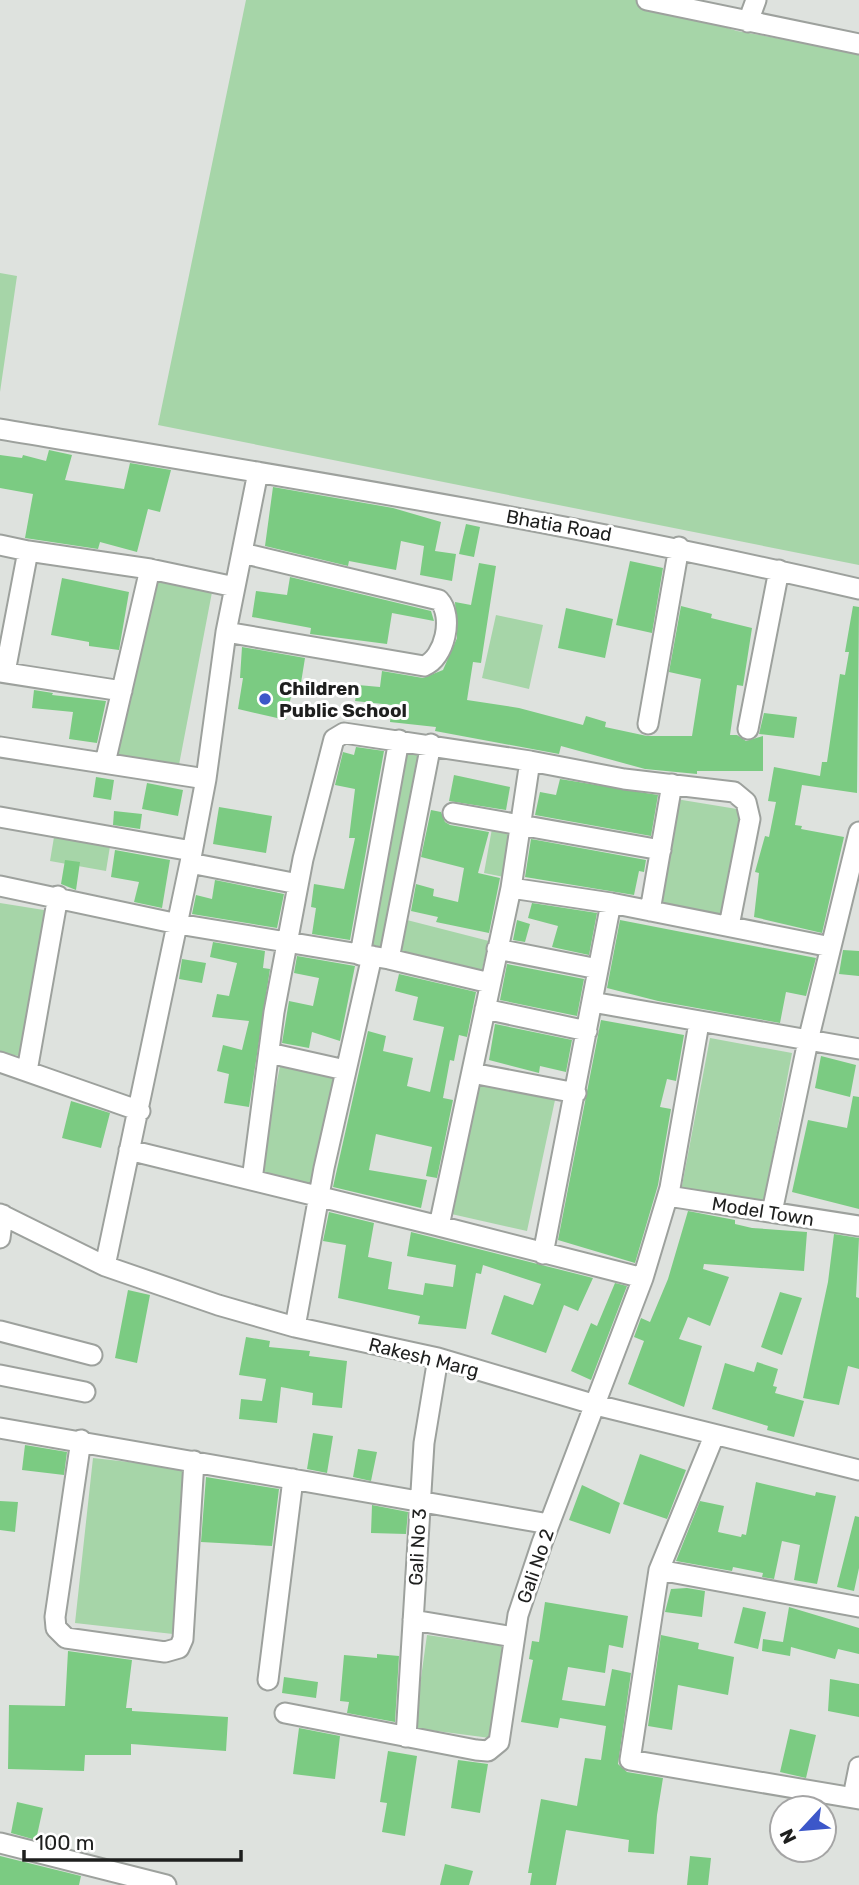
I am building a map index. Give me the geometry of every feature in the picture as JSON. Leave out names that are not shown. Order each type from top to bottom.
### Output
[{"type":"street","points":[[748,22],[756,0]]},
{"type":"street","points":[[657,1],[859,44]]},
{"type":"street","name":"Bhatia Road","points":[[0,429],[679,547],[859,589]]},
{"type":"street","points":[[105,1266],[129,1150],[140,1111],[191,857],[206,779],[226,632],[258,472]]},
{"type":"street","points":[[0,545],[150,569],[235,587]]},
{"type":"street","points":[[648,724],[679,547]]},
{"type":"street","points":[[28,551],[2,672],[122,691]]},
{"type":"street","points":[[226,632],[424,666],[433,662],[440,653],[447,618],[446,607],[439,600],[242,553]]},
{"type":"street","points":[[105,762],[150,569]]},
{"type":"street","points":[[748,729],[779,570]]},
{"type":"street","points":[[252,1180],[269,1053],[298,884],[334,739],[344,733],[431,744],[624,779],[734,792],[746,802],[750,819],[729,926]]},
{"type":"street","points":[[374,956],[399,740]]},
{"type":"street","points":[[295,1327],[345,1070],[431,744]]},
{"type":"street","points":[[0,747],[206,779]]},
{"type":"street","points":[[439,1226],[511,888],[530,761]]},
{"type":"street","points":[[650,911],[672,784]]},
{"type":"street","points":[[453,813],[661,850]]},
{"type":"street","points":[[0,817],[191,857],[298,884]]},
{"type":"street","points":[[772,1213],[807,1041],[856,855],[859,832]]},
{"type":"street","points":[[0,886],[58,896],[178,924],[374,956],[490,982]]},
{"type":"street","points":[[511,888],[611,903],[831,947]]},
{"type":"street","points":[[27,1071],[58,896]]},
{"type":"street","points":[[543,1254],[611,903]]},
{"type":"street","points":[[497,949],[598,969]]},
{"type":"street","points":[[592,1002],[699,1023],[859,1049]]},
{"type":"street","points":[[485,1009],[587,1031]]},
{"type":"street","name":"Gali No 2","points":[[285,1713],[476,1750],[494,1748],[502,1733],[518,1615],[643,1278],[669,1192],[699,1023]]},
{"type":"street","points":[[269,1053],[345,1070]]},
{"type":"street","points":[[0,1062],[140,1111]]},
{"type":"street","points":[[471,1073],[576,1093]]},
{"type":"street","points":[[129,1150],[643,1278]]},
{"type":"street","name":"Model Town","points":[[669,1192],[772,1213],[859,1226]]},
{"type":"street","points":[[0,1238],[1,1214]]},
{"type":"street","name":"Rakesh Marg","points":[[1,1214],[105,1266],[172,1290],[295,1327],[438,1357],[596,1405],[859,1470]]},
{"type":"street","points":[[0,1331],[92,1355]]},
{"type":"street","name":"Gali No 3","points":[[406,1737],[424,1443],[438,1357]]},
{"type":"street","points":[[0,1375],[85,1392]]},
{"type":"street","points":[[0,1428],[420,1499],[550,1524]]},
{"type":"street","points":[[714,1436],[659,1570],[630,1760],[856,1798],[859,1767]]},
{"type":"street","points":[[81,1440],[55,1618],[56,1628],[66,1638],[165,1652],[179,1648],[183,1640],[194,1461]]},
{"type":"street","points":[[268,1680],[293,1479]]},
{"type":"street","points":[[659,1570],[859,1607]]},
{"type":"street","points":[[413,1620],[514,1637]]},
{"type":"street","points":[[0,1843],[139,1882],[166,1885]]},
{"type":"green space","points":[[246,0],[639,0],[737,31],[859,53],[859,565],[158,425]]},
{"type":"green space","points":[[0,273],[17,276],[0,392]]},
{"type":"green space","points":[[152,575],[213,587],[178,770],[117,758]]},
{"type":"green space","points":[[496,615],[543,625],[529,689],[482,678]]},
{"type":"green space","points":[[401,747],[426,750],[386,953],[364,948]]},
{"type":"green space","points":[[676,799],[743,810],[726,916],[659,905]]},
{"type":"green space","points":[[493,823],[517,827],[509,878],[484,873]]},
{"type":"green space","points":[[55,831],[111,840],[106,871],[50,861]]},
{"type":"green space","points":[[0,903],[50,911],[25,1057],[0,1053]]},
{"type":"green space","points":[[403,919],[489,941],[481,973],[395,951]]},
{"type":"green space","points":[[710,1038],[792,1053],[763,1206],[681,1191]]},
{"type":"green space","points":[[280,1066],[334,1077],[312,1188],[258,1177]]},
{"type":"green space","points":[[475,1082],[555,1100],[527,1231],[447,1213]]},
{"type":"green space","points":[[93,1458],[191,1469],[173,1634],[75,1623]]},
{"type":"green space","points":[[427,1635],[502,1646],[490,1738],[414,1728]]},
{"type":"building","points":[[49,450],[72,455],[65,480],[124,489],[130,463],[171,470],[160,512],[148,509],[137,552],[100,542],[98,549],[25,538],[33,494],[0,488],[0,455],[22,458],[23,455],[46,461]]},
{"type":"building","points":[[273,487],[393,508],[441,522],[435,551],[456,554],[452,581],[420,575],[424,546],[401,541],[396,570],[349,561],[348,566],[265,546]]},
{"type":"building","points":[[466,524],[480,527],[474,557],[459,554]]},
{"type":"building","points":[[630,561],[663,568],[652,633],[616,625]]},
{"type":"building","points":[[479,563],[496,566],[481,663],[473,662],[467,700],[519,708],[583,725],[586,716],[606,722],[605,727],[647,736],[692,736],[701,679],[669,672],[681,606],[712,614],[711,618],[752,628],[743,686],[737,685],[730,735],[737,735],[746,741],[763,736],[763,771],[697,771],[697,774],[645,769],[561,746],[559,754],[435,731],[436,727],[390,722],[392,705],[355,701],[358,685],[380,687],[382,671],[423,678],[443,670],[457,638],[455,602],[471,605]]},
{"type":"building","points":[[290,577],[431,611],[434,621],[392,613],[387,644],[310,634],[311,628],[252,617],[256,591],[287,595]]},
{"type":"building","points":[[62,578],[129,592],[119,650],[89,646],[89,642],[51,635]]},
{"type":"building","points":[[853,606],[859,607],[857,793],[802,785],[795,825],[802,826],[801,829],[844,837],[822,933],[754,917],[759,873],[755,872],[765,836],[769,837],[776,802],[768,801],[774,767],[820,776],[822,762],[827,762],[840,674],[845,675],[849,652],[845,652]]},
{"type":"building","points":[[566,608],[613,619],[605,658],[558,648]]},
{"type":"building","points":[[242,647],[305,658],[300,689],[293,687],[286,720],[238,709],[243,678],[240,678]]},
{"type":"building","points":[[34,690],[53,693],[52,695],[106,701],[97,743],[69,739],[73,712],[32,708]]},
{"type":"building","points":[[764,713],[797,717],[794,738],[759,734]]},
{"type":"building","points":[[356,747],[384,751],[350,940],[312,934],[316,908],[311,907],[314,884],[344,889],[355,838],[349,838],[355,789],[335,785],[343,752],[354,755]]},
{"type":"building","points":[[454,775],[510,787],[506,810],[449,801]]},
{"type":"building","points":[[96,777],[114,780],[111,800],[93,797]]},
{"type":"building","points":[[560,779],[658,795],[651,836],[535,815],[540,792],[556,795]]},
{"type":"building","points":[[147,783],[183,790],[178,816],[142,809]]},
{"type":"building","points":[[219,807],[272,816],[266,853],[213,844]]},
{"type":"building","points":[[431,810],[441,812],[445,822],[450,825],[489,832],[478,873],[500,878],[489,933],[436,922],[438,917],[411,911],[416,884],[434,889],[433,896],[458,902],[464,868],[421,857]]},
{"type":"building","points":[[114,811],[142,814],[140,829],[113,825]]},
{"type":"building","points":[[531,839],[646,860],[644,872],[639,871],[634,895],[525,877]]},
{"type":"building","points":[[115,850],[170,860],[162,908],[134,902],[139,882],[111,877]]},
{"type":"building","points":[[65,860],[80,862],[76,890],[61,884]]},
{"type":"building","points":[[215,880],[284,894],[277,928],[192,914],[196,895],[212,899]]},
{"type":"building","points":[[532,903],[597,913],[589,955],[552,947],[558,926],[528,918]]},
{"type":"building","points":[[517,920],[530,924],[525,942],[513,940]]},
{"type":"building","points":[[620,920],[816,958],[806,996],[786,992],[780,1023],[658,1001],[607,988]]},
{"type":"building","points":[[213,942],[265,951],[263,968],[270,969],[249,1107],[224,1103],[229,1074],[217,1071],[223,1045],[242,1050],[249,1021],[212,1017],[217,994],[229,996],[237,963],[210,957]]},
{"type":"building","points":[[843,950],[859,951],[859,976],[839,974]]},
{"type":"building","points":[[297,956],[355,966],[340,1041],[312,1032],[309,1048],[282,1043],[289,1001],[313,1006],[319,978],[294,973]]},
{"type":"building","points":[[182,959],[206,963],[202,983],[179,979]]},
{"type":"building","points":[[507,964],[584,979],[577,1016],[500,1000]]},
{"type":"building","points":[[399,974],[476,992],[467,1037],[459,1035],[454,1061],[450,1060],[443,1098],[453,1100],[437,1178],[426,1176],[432,1147],[376,1134],[369,1170],[427,1180],[421,1208],[333,1187],[368,1031],[386,1036],[383,1051],[413,1058],[407,1086],[430,1092],[444,1027],[413,1020],[418,997],[395,991]]},
{"type":"building","points":[[601,1020],[684,1035],[676,1081],[667,1079],[660,1107],[671,1109],[658,1185],[635,1263],[558,1240]]},
{"type":"building","points":[[495,1024],[572,1040],[566,1072],[540,1066],[539,1073],[489,1060]]},
{"type":"building","points":[[821,1056],[856,1065],[850,1097],[815,1088]]},
{"type":"building","points":[[853,1096],[859,1097],[859,1209],[792,1192],[808,1120],[847,1128]]},
{"type":"building","points":[[71,1101],[110,1113],[101,1148],[62,1138]]},
{"type":"building","points":[[688,1211],[735,1220],[735,1224],[752,1228],[807,1232],[804,1271],[704,1264],[703,1269],[729,1277],[710,1326],[688,1317],[679,1339],[702,1346],[684,1407],[628,1384],[644,1341],[634,1337],[641,1318],[650,1322],[668,1279]]},
{"type":"building","points":[[329,1212],[374,1223],[368,1257],[392,1262],[388,1289],[423,1295],[425,1283],[453,1287],[456,1265],[407,1256],[411,1232],[593,1278],[578,1311],[564,1305],[546,1353],[491,1334],[504,1295],[533,1305],[541,1284],[483,1265],[481,1274],[476,1273],[466,1329],[418,1324],[420,1316],[338,1298],[346,1245],[323,1241]]},
{"type":"building","points":[[834,1234],[859,1238],[856,1297],[859,1298],[859,1369],[848,1366],[839,1405],[803,1398],[828,1282]]},
{"type":"building","points":[[615,1283],[627,1286],[591,1380],[571,1371],[591,1323],[597,1326]]},
{"type":"building","points":[[128,1290],[150,1295],[137,1363],[115,1358]]},
{"type":"building","points":[[780,1292],[802,1298],[782,1355],[761,1347]]},
{"type":"building","points":[[246,1337],[270,1341],[269,1347],[310,1351],[309,1356],[347,1361],[342,1408],[312,1405],[313,1393],[281,1387],[277,1423],[239,1419],[241,1399],[262,1401],[266,1379],[239,1375]]},
{"type":"building","points":[[757,1362],[778,1369],[773,1386],[777,1387],[775,1393],[804,1401],[794,1437],[767,1430],[768,1426],[712,1409],[725,1363],[754,1372]]},
{"type":"building","points":[[313,1433],[333,1436],[327,1473],[307,1469]]},
{"type":"building","points":[[25,1445],[67,1452],[64,1475],[22,1470]]},
{"type":"building","points":[[358,1449],[377,1452],[371,1481],[353,1477]]},
{"type":"building","points":[[640,1454],[686,1470],[667,1519],[623,1504]]},
{"type":"building","points":[[206,1477],[279,1489],[272,1546],[201,1542]]},
{"type":"building","points":[[756,1482],[815,1496],[816,1492],[836,1496],[817,1584],[794,1580],[800,1545],[782,1541],[774,1579],[762,1577],[763,1573],[733,1567],[732,1571],[676,1561],[700,1501],[724,1506],[718,1532],[741,1537],[742,1534],[746,1535]]},
{"type":"building","points":[[582,1485],[620,1503],[610,1534],[569,1520]]},
{"type":"building","points":[[0,1501],[18,1502],[15,1532],[0,1530]]},
{"type":"building","points":[[372,1505],[408,1512],[406,1534],[371,1533]]},
{"type":"building","points":[[855,1516],[859,1517],[859,1568],[854,1591],[837,1587]]},
{"type":"building","points":[[671,1589],[705,1591],[702,1617],[665,1612]]},
{"type":"building","points":[[545,1602],[628,1616],[623,1648],[609,1645],[605,1673],[568,1667],[562,1700],[605,1706],[612,1669],[631,1673],[618,1764],[627,1772],[663,1778],[654,1854],[628,1852],[629,1840],[566,1830],[556,1885],[530,1885],[532,1873],[528,1873],[541,1799],[577,1806],[585,1758],[601,1760],[606,1726],[560,1718],[558,1728],[521,1722],[533,1660],[529,1659],[532,1641],[539,1642]]},
{"type":"building","points":[[743,1607],[766,1612],[758,1649],[734,1643]]},
{"type":"building","points":[[789,1607],[859,1628],[859,1654],[838,1649],[835,1659],[791,1647],[790,1656],[762,1651],[763,1639],[783,1642]]},
{"type":"building","points":[[661,1635],[699,1643],[698,1649],[734,1657],[728,1695],[678,1685],[672,1730],[648,1726]]},
{"type":"building","points":[[68,1651],[132,1660],[126,1708],[132,1708],[132,1711],[228,1717],[226,1751],[131,1744],[131,1755],[85,1755],[84,1771],[8,1769],[9,1705],[65,1706]]},
{"type":"building","points":[[377,1654],[399,1656],[395,1722],[347,1713],[349,1702],[340,1701],[344,1655],[377,1658]]},
{"type":"building","points":[[284,1677],[318,1682],[316,1698],[282,1693]]},
{"type":"building","points":[[830,1679],[859,1684],[859,1717],[828,1711]]},
{"type":"building","points":[[299,1728],[340,1736],[335,1779],[293,1774]]},
{"type":"building","points":[[790,1729],[816,1735],[806,1778],[780,1772]]},
{"type":"building","points":[[388,1751],[417,1756],[405,1836],[382,1832],[387,1803],[380,1802]]},
{"type":"building","points":[[458,1760],[488,1764],[480,1813],[451,1808]]},
{"type":"building","points":[[17,1802],[43,1808],[36,1840],[11,1833]]},
{"type":"building","points":[[0,1856],[81,1876],[79,1885],[0,1885]]},
{"type":"building","points":[[690,1856],[711,1858],[708,1885],[687,1885]]},
{"type":"building","points":[[445,1864],[473,1871],[469,1885],[440,1885]]},
{"type":"place","name":"Children Public School","points":[[265,699]]}]
